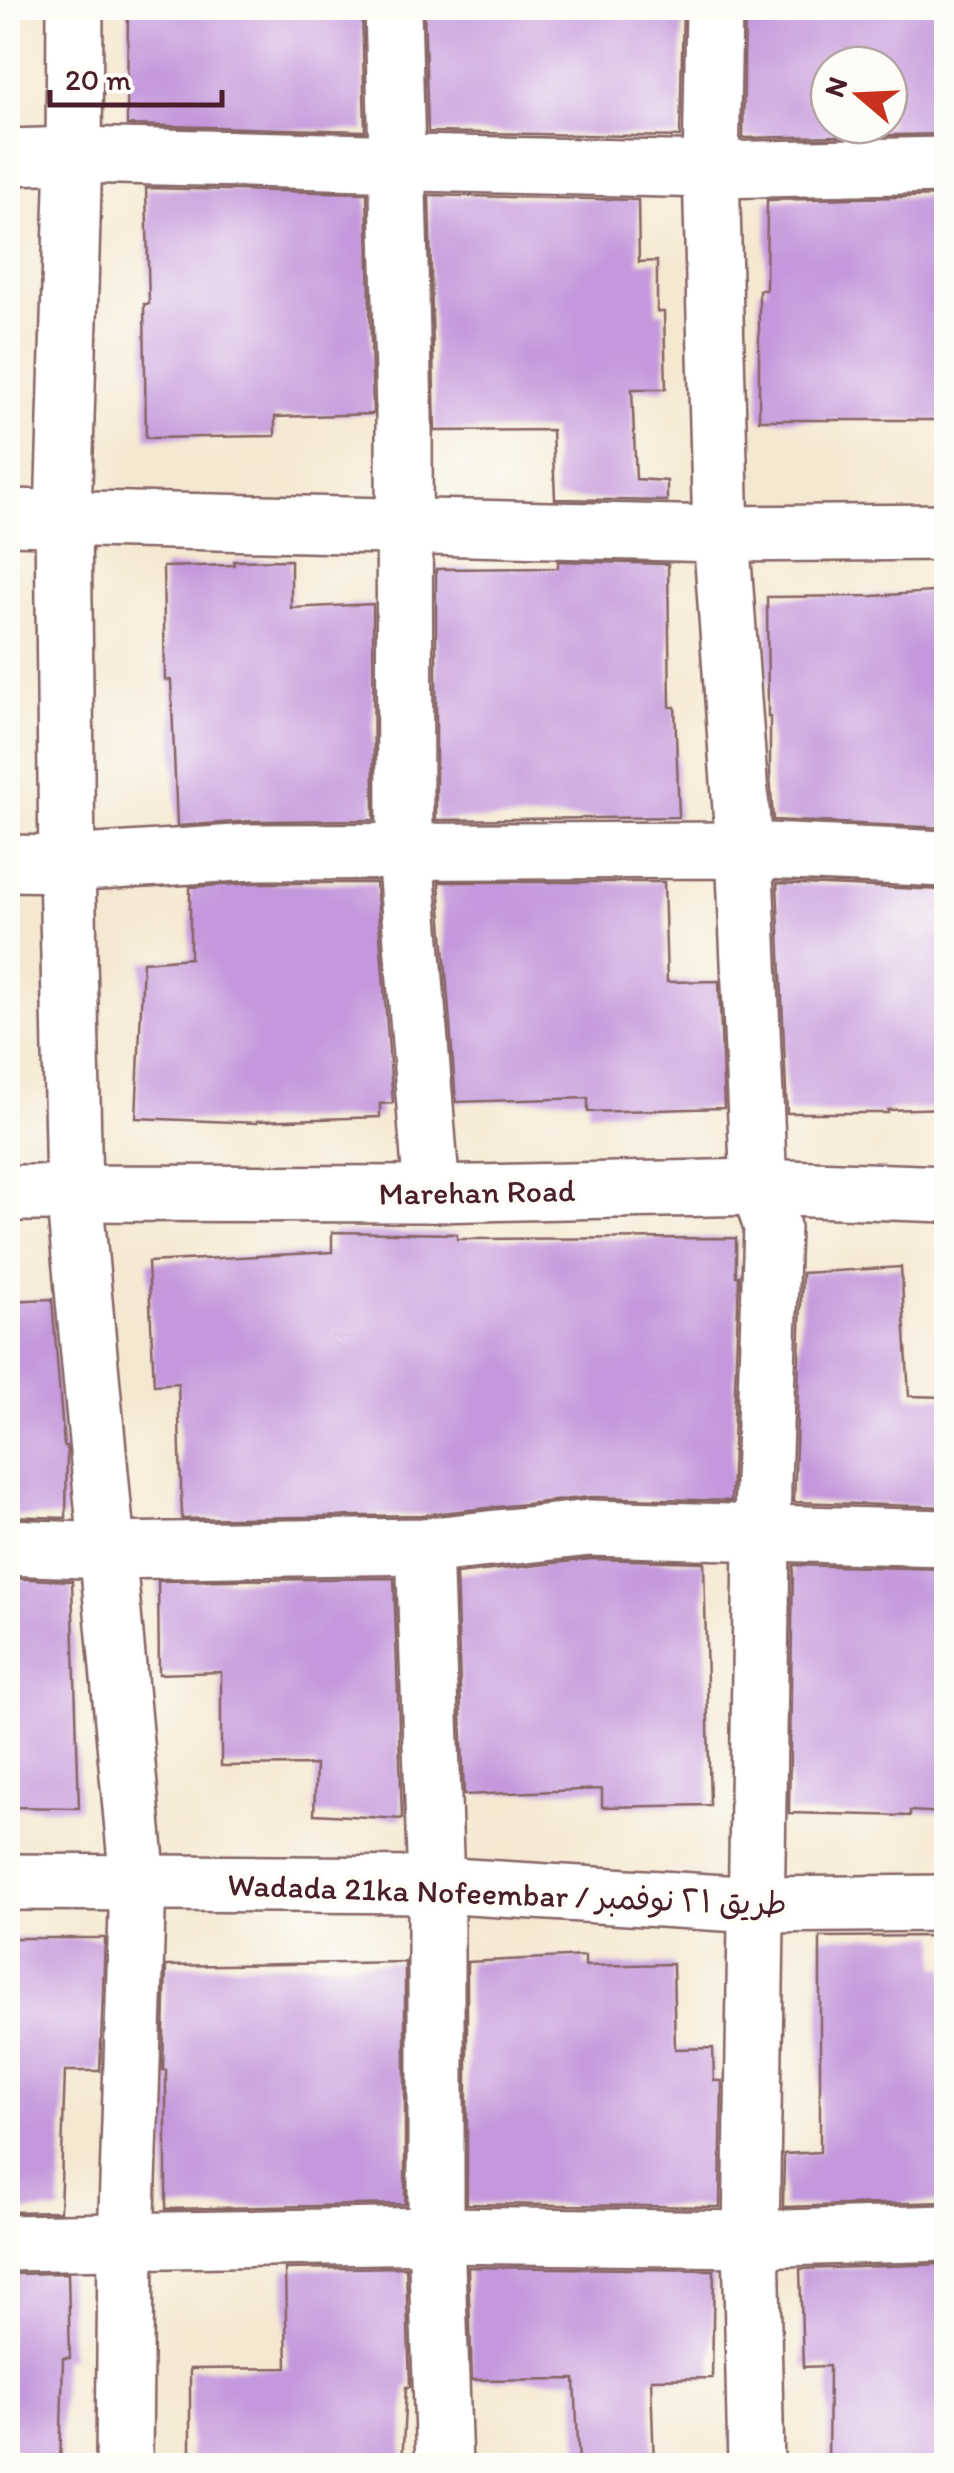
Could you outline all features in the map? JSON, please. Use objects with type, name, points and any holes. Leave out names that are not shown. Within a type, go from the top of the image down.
[{"type":"street","points":[[74,8],[74,155],[63,517],[74,1192],[138,1883],[126,2242],[124,2466]]},
{"type":"street","points":[[394,8],[404,411],[406,853],[432,1194]]},
{"type":"street","points":[[714,8],[711,170],[721,534],[744,850],[759,1187],[772,1227],[762,1532],[751,2239],[756,2466]]},
{"type":"street","points":[[8,158],[74,155],[711,170],[946,164]]},
{"type":"street","points":[[8,517],[721,534],[946,532]]},
{"type":"street","points":[[8,863],[67,864],[252,852],[744,850],[946,859]]},
{"type":"street","name":"Marehan Road","points":[[8,1193],[432,1194],[759,1187],[946,1194]]},
{"type":"street","points":[[8,1547],[107,1550],[424,1546],[590,1528],[946,1538]]},
{"type":"street","points":[[424,1546],[436,1884],[436,2234],[444,2466]]},
{"type":"street","name":"Wadada 21ka Nofeembar / طريق ٢١ نوفمبر","points":[[8,1882],[436,1884],[756,1905],[946,1903]]},
{"type":"street","points":[[8,2244],[436,2234],[751,2239],[946,2233]]},
{"type":"building","points":[[128,8],[362,8],[365,131],[127,125]]},
{"type":"building","points":[[424,8],[683,8],[680,137],[428,132]]},
{"type":"building","points":[[745,8],[946,8],[946,134],[909,135],[909,45],[809,45],[809,137],[743,138]]},
{"type":"building","points":[[146,188],[367,193],[373,414],[275,417],[275,436],[146,438]]},
{"type":"building","points":[[429,195],[638,200],[639,262],[657,261],[657,312],[664,312],[666,389],[632,389],[636,479],[667,481],[667,501],[555,499],[552,430],[435,431]]},
{"type":"building","points":[[946,196],[946,420],[759,420],[759,290],[766,290],[767,200]]},
{"type":"building","points":[[291,560],[291,608],[373,604],[374,820],[177,826],[171,680],[165,680],[163,567]]},
{"type":"building","points":[[558,561],[668,564],[670,707],[675,707],[679,817],[436,820],[436,569],[558,568]]},
{"type":"building","points":[[946,591],[946,828],[773,820],[767,597]]},
{"type":"building","points":[[439,882],[664,882],[667,982],[719,981],[724,1108],[588,1112],[588,1098],[456,1102]]},
{"type":"building","points":[[376,883],[393,1103],[380,1104],[380,1117],[257,1123],[136,1118],[143,962],[190,958],[190,887]]},
{"type":"building","points":[[777,883],[946,890],[946,1108],[888,1113],[787,1113]]},
{"type":"building","points":[[332,1232],[457,1234],[457,1239],[736,1238],[739,1276],[731,1501],[591,1497],[422,1515],[182,1519],[178,1383],[154,1385],[148,1262],[332,1252]]},
{"type":"building","points":[[901,1267],[909,1396],[946,1397],[946,1507],[794,1502],[802,1273]]},
{"type":"building","points":[[52,1299],[67,1450],[66,1518],[8,1516],[8,1301]]},
{"type":"building","points":[[591,1559],[704,1562],[710,1805],[602,1807],[602,1789],[464,1795],[456,1574]]},
{"type":"building","points":[[793,1565],[946,1569],[946,1813],[789,1813]]},
{"type":"building","points":[[8,1578],[72,1581],[79,1808],[8,1807]]},
{"type":"building","points":[[394,1578],[402,1819],[314,1814],[316,1765],[221,1766],[221,1672],[159,1674],[158,1581]]},
{"type":"building","points":[[937,1936],[937,1967],[946,1967],[946,2202],[783,2207],[784,2154],[820,2152],[820,1937]]},
{"type":"building","points":[[8,1938],[105,1938],[100,2071],[65,2071],[60,2211],[8,2212]]},
{"type":"building","points":[[585,1956],[585,1966],[673,1964],[675,2049],[713,2048],[714,2081],[722,2081],[720,2207],[467,2204],[467,1962]]},
{"type":"building","points":[[405,1962],[405,2204],[166,2209],[166,1966]]},
{"type":"building","points":[[946,2264],[946,2466],[828,2466],[829,2366],[803,2367],[800,2269]]},
{"type":"building","points":[[406,2267],[410,2387],[406,2387],[402,2466],[190,2466],[190,2369],[287,2368],[285,2269]]},
{"type":"building","points":[[468,2267],[714,2270],[712,2378],[651,2379],[654,2466],[579,2466],[575,2379],[472,2380]]},
{"type":"building","points":[[68,2273],[70,2358],[63,2358],[60,2466],[8,2466],[8,2274]]}]
